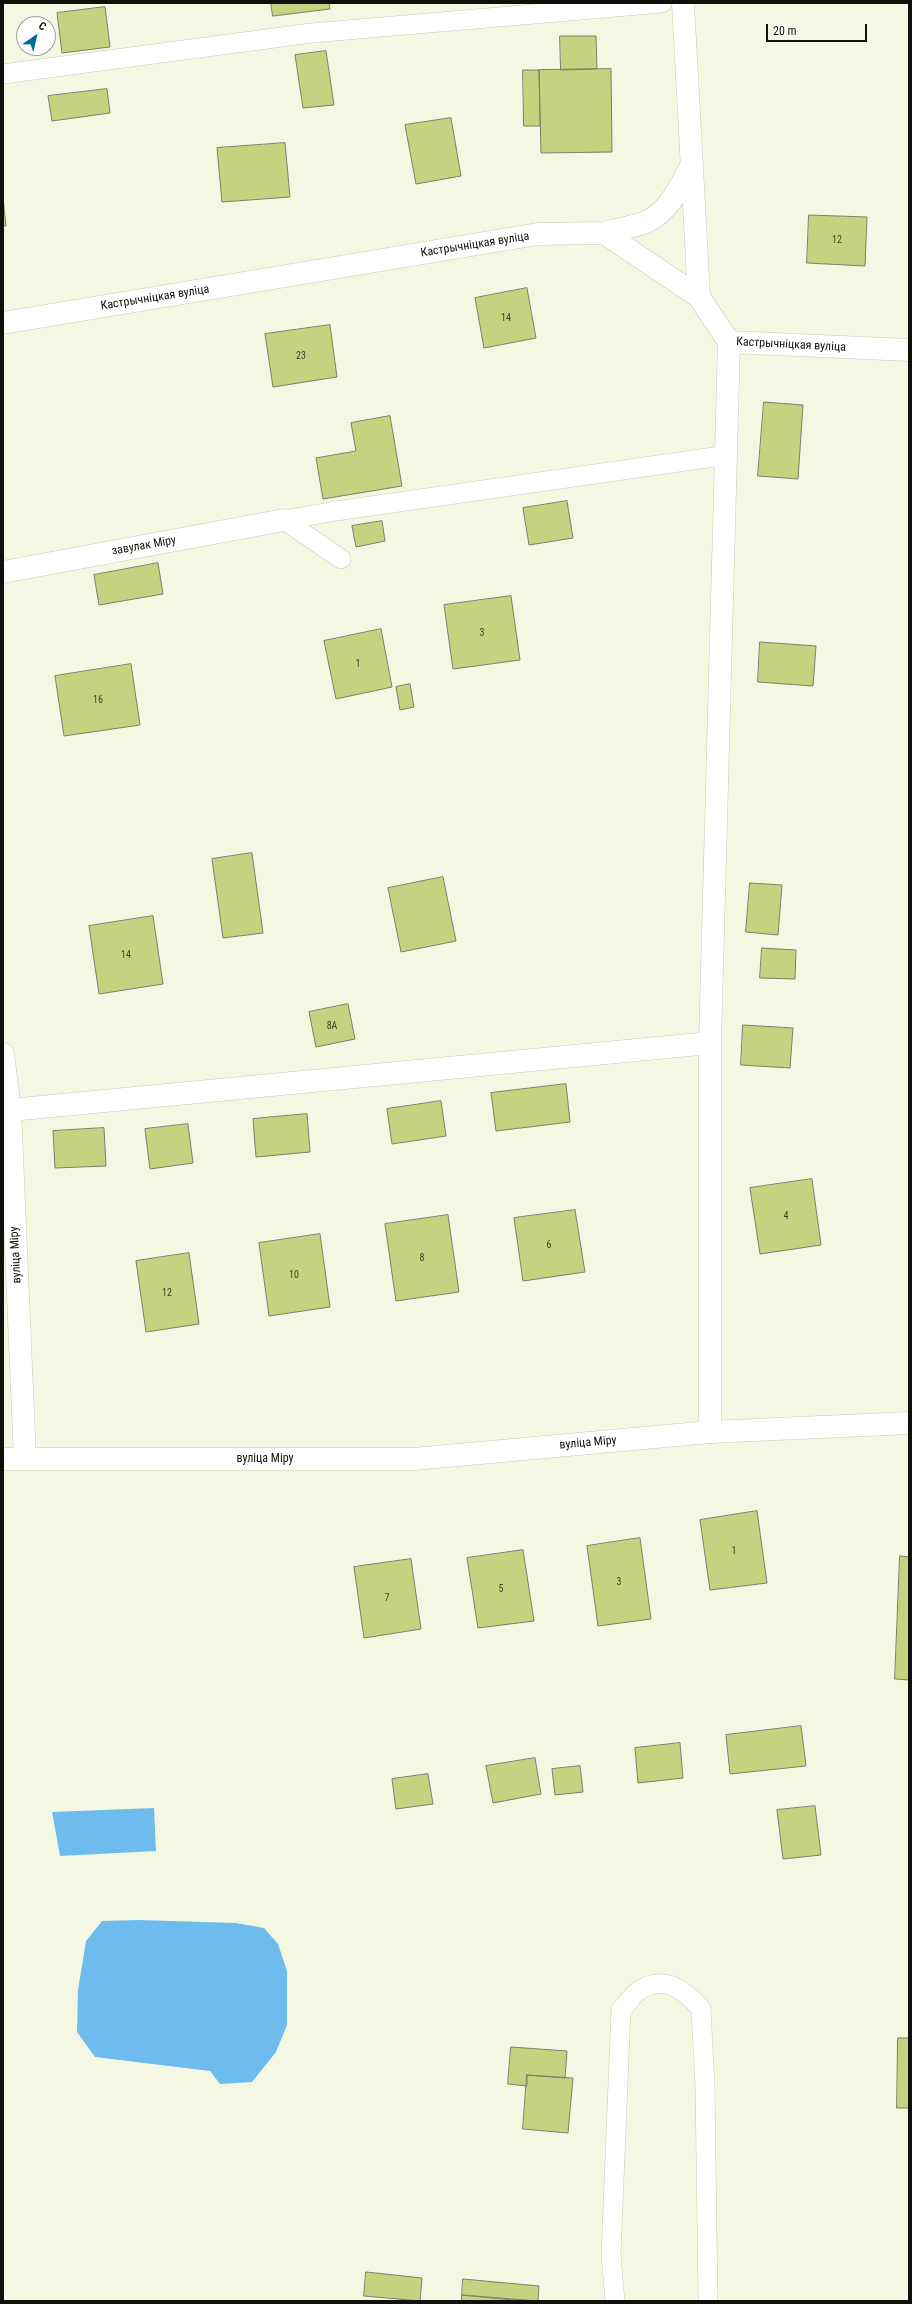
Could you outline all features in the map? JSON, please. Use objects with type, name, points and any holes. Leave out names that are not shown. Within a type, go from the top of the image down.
[{"type":"street","points":[[684,3],[699,297]]},
{"type":"street","points":[[604,233],[647,222],[664,209],[680,188],[692,164]]},
{"type":"street","name":"Кастрычніцкая вуліца","points":[[3,323],[538,234],[604,233],[699,297],[729,342],[909,350]]},
{"type":"street","points":[[710,1432],[710,1043],[728,455],[729,342]]},
{"type":"street","name":"завулак Міру","points":[[3,572],[284,520]]},
{"type":"street","points":[[10,1110],[710,1043]]},
{"type":"street","name":"вуліца Міру","points":[[3,1054],[10,1110],[25,1459],[414,1459],[710,1432],[909,1423]]},
{"type":"street","points":[[3,1459],[25,1459]]},
{"type":"lane","points":[[3,74],[312,33],[662,3]]},
{"type":"lane","points":[[284,520],[336,511],[728,455]]},
{"type":"lane","points":[[284,520],[341,559]]},
{"type":"lane","points":[[615,2301],[611,2254],[621,2010],[640,1989],[662,1984],[682,1990],[701,2008],[705,2094],[708,2301]]},
{"type":"water","points":[[154,1808],[156,1851],[60,1856],[52,1812]]},
{"type":"water","points":[[138,1920],[236,1923],[264,1928],[278,1944],[287,1971],[287,2025],[276,2052],[252,2082],[220,2084],[210,2071],[95,2057],[77,2032],[78,1990],[86,1941],[102,1921]]},
{"type":"building","points":[[271,3],[329,3],[330,9],[273,16]]},
{"type":"building","points":[[105,7],[110,47],[62,53],[57,13]]},
{"type":"building","points":[[560,36],[596,36],[597,69],[561,70]]},
{"type":"building","points":[[326,51],[334,105],[303,108],[295,55]]},
{"type":"building","points":[[611,69],[612,152],[541,153],[539,70]]},
{"type":"building","points":[[523,70],[539,70],[540,126],[524,126]]},
{"type":"building","points":[[107,89],[110,113],[52,121],[48,96]]},
{"type":"building","points":[[451,118],[461,176],[416,184],[405,125]]},
{"type":"building","points":[[285,143],[290,197],[222,202],[217,148]]},
{"type":"building","points":[[3,198],[6,226],[3,226]]},
{"type":"building","points":[[809,215],[867,217],[865,266],[807,263]]},
{"type":"building","points":[[527,288],[536,338],[484,348],[475,298]]},
{"type":"building","points":[[330,325],[337,377],[273,387],[265,334]]},
{"type":"building","points":[[764,402],[803,405],[798,479],[758,476]]},
{"type":"building","points":[[390,416],[402,486],[323,499],[316,458],[356,451],[351,423]]},
{"type":"building","points":[[567,501],[573,538],[529,545],[523,508]]},
{"type":"building","points":[[382,521],[385,541],[356,547],[352,526]]},
{"type":"building","points":[[158,563],[163,594],[99,605],[94,575]]},
{"type":"building","points":[[511,596],[520,660],[453,669],[444,605]]},
{"type":"building","points":[[381,629],[392,687],[336,699],[324,641]]},
{"type":"building","points":[[760,642],[816,646],[813,686],[758,682]]},
{"type":"building","points":[[131,664],[140,725],[64,736],[55,676]]},
{"type":"building","points":[[410,684],[414,707],[400,710],[396,687]]},
{"type":"building","points":[[252,853],[263,933],[223,938],[212,859]]},
{"type":"building","points":[[443,877],[456,941],[401,952],[388,888]]},
{"type":"building","points":[[750,883],[782,885],[778,935],[746,932]]},
{"type":"building","points":[[153,916],[163,984],[99,994],[89,926]]},
{"type":"building","points":[[762,948],[796,950],[795,979],[760,978]]},
{"type":"building","points":[[348,1004],[355,1039],[316,1047],[309,1012]]},
{"type":"building","points":[[743,1025],[793,1028],[790,1068],[741,1065]]},
{"type":"building","points":[[566,1084],[570,1122],[496,1131],[491,1093]]},
{"type":"building","points":[[441,1101],[446,1136],[392,1144],[387,1109]]},
{"type":"building","points":[[307,1114],[310,1152],[256,1157],[253,1119]]},
{"type":"building","points":[[188,1124],[193,1163],[150,1169],[145,1129]]},
{"type":"building","points":[[104,1128],[106,1166],[55,1168],[53,1131]]},
{"type":"building","points":[[812,1179],[821,1245],[760,1254],[750,1188]]},
{"type":"building","points":[[575,1210],[585,1272],[523,1281],[514,1218]]},
{"type":"building","points":[[448,1215],[459,1292],[396,1301],[385,1224]]},
{"type":"building","points":[[320,1234],[330,1307],[269,1316],[259,1243]]},
{"type":"building","points":[[189,1253],[199,1324],[146,1332],[136,1261]]},
{"type":"building","points":[[757,1511],[767,1583],[710,1590],[700,1520]]},
{"type":"building","points":[[640,1538],[651,1619],[598,1626],[587,1546]]},
{"type":"building","points":[[523,1550],[534,1621],[478,1628],[467,1558]]},
{"type":"building","points":[[900,1556],[909,1557],[909,1680],[895,1679]]},
{"type":"building","points":[[411,1559],[421,1629],[364,1638],[354,1567]]},
{"type":"building","points":[[801,1726],[806,1766],[730,1774],[726,1735]]},
{"type":"building","points":[[680,1743],[683,1778],[638,1783],[635,1748]]},
{"type":"building","points":[[535,1758],[541,1794],[493,1803],[486,1766]]},
{"type":"building","points":[[580,1766],[583,1792],[555,1795],[552,1769]]},
{"type":"building","points":[[428,1774],[433,1804],[396,1809],[392,1779]]},
{"type":"building","points":[[815,1806],[821,1855],[783,1859],[777,1810]]},
{"type":"building","points":[[898,2038],[909,2038],[909,2108],[897,2108]]},
{"type":"building","points":[[511,2047],[567,2051],[565,2078],[527,2075],[527,2086],[508,2084]]},
{"type":"building","points":[[527,2075],[573,2078],[568,2133],[523,2129]]},
{"type":"building","points":[[366,2272],[422,2278],[420,2301],[364,2296]]},
{"type":"building","points":[[463,2279],[539,2286],[538,2301],[462,2295]]},
{"type":"building","points":[[462,2295],[523,2301],[462,2301]]}]
